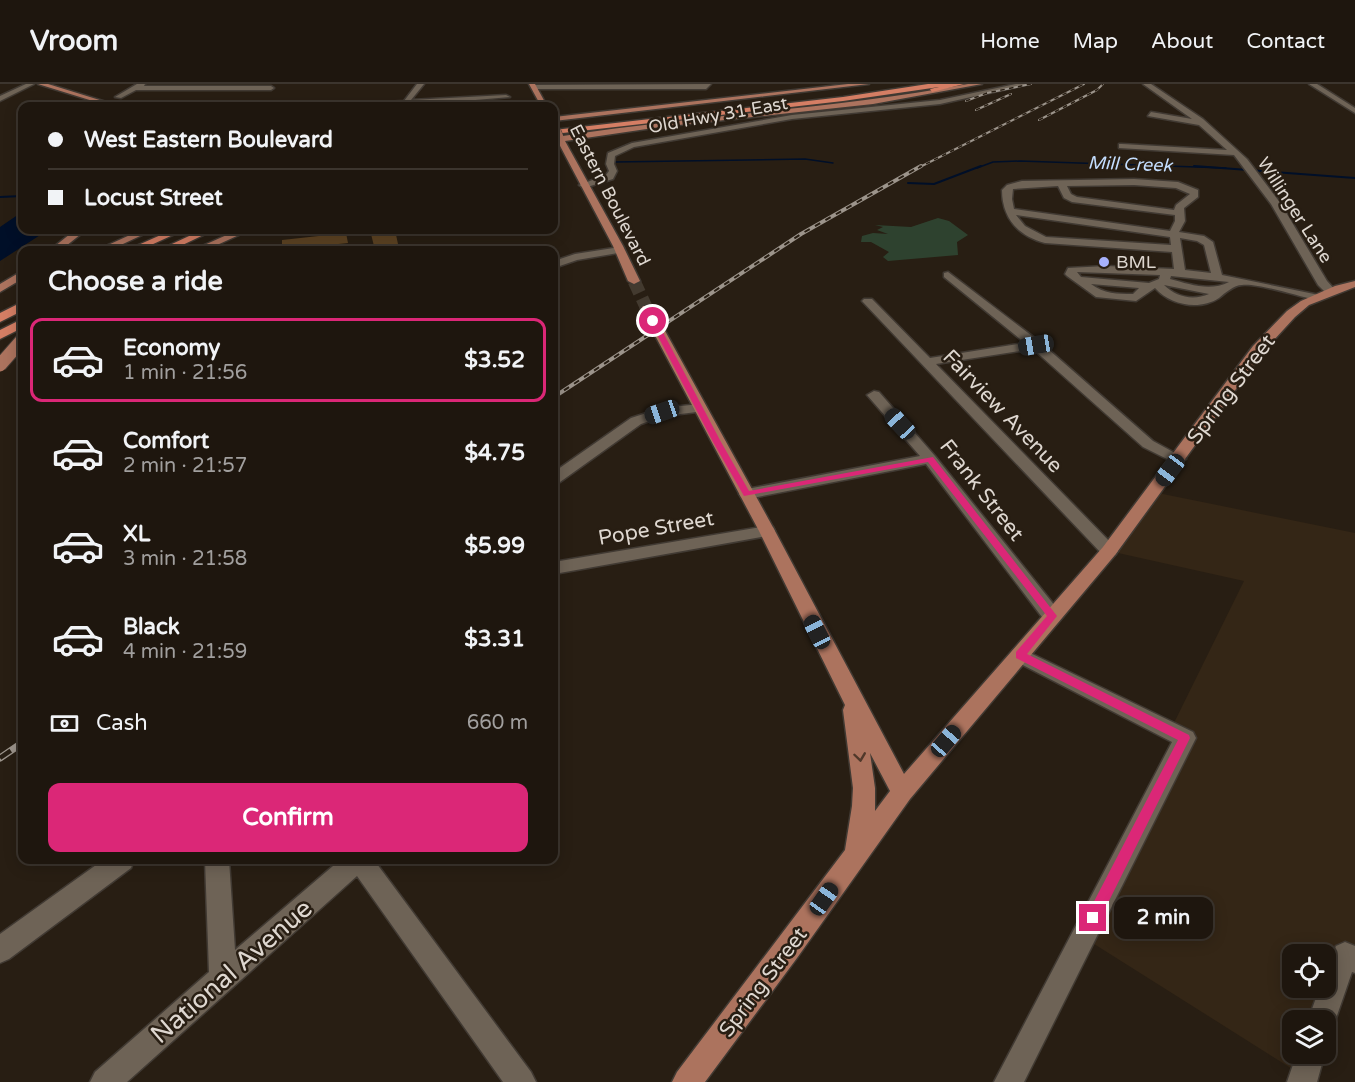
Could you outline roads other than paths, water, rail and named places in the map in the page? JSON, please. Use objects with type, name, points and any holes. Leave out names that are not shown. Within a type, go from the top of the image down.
[{"type":"highway","points":[[558,125],[910,84]]},
{"type":"highway","points":[[558,139],[942,84]]},
{"type":"highway","points":[[826,107],[961,84]]},
{"type":"highway","points":[[849,87],[874,85]]},
{"type":"highway","points":[[141,246],[170,234]]},
{"type":"highway","points":[[173,246],[200,234]]},
{"type":"highway","points":[[0,318],[18,308]]},
{"type":"highway","points":[[0,335],[18,325]]},
{"type":"highway","points":[[0,349],[18,340]]},
{"type":"main road","points":[[30,84],[85,102]]},
{"type":"main road","points":[[42,84],[102,102]]},
{"type":"main road","points":[[558,119],[866,84]]},
{"type":"main road","points":[[558,139],[580,139],[594,134],[912,96],[979,84]]},
{"type":"main road","points":[[533,85],[542,102]]},
{"type":"main road","name":"Eastern Boulevard","points":[[558,139],[619,248],[634,281]]},
{"type":"main road","points":[[60,246],[76,234]]},
{"type":"main road","points":[[111,246],[139,234]]},
{"type":"main road","points":[[207,246],[236,234]]},
{"type":"main road","points":[[99,246],[106,238]]},
{"type":"main road","points":[[0,289],[18,277]]},
{"type":"main road","name":"Spring Street","points":[[687,1082],[783,957],[902,792],[1109,550],[1258,349],[1291,314],[1323,294],[1355,284]]},
{"type":"main road","points":[[0,301],[18,291]]},
{"type":"main road","points":[[647,309],[767,531],[902,792]]},
{"type":"main road","points":[[0,365],[18,343]]},
{"type":"main road","points":[[0,358],[18,347]]},
{"type":"main road","points":[[852,699],[864,788],[864,807],[856,854]]},
{"type":"street","points":[[0,99],[30,84]]},
{"type":"street","points":[[406,102],[421,84]]},
{"type":"street","points":[[533,85],[706,87],[708,84]]},
{"type":"street","name":"Old Hwy 31 East","points":[[584,185],[610,177],[613,171],[610,164],[611,155],[632,145],[792,117],[940,102],[1026,84]]},
{"type":"street","name":"Willinger Lane","points":[[1146,84],[1200,121],[1205,129],[1235,153],[1250,169],[1285,219],[1322,283],[1323,294]]},
{"type":"street","points":[[1312,84],[1355,111]]},
{"type":"street","points":[[119,97],[139,86],[273,86]]},
{"type":"street","points":[[251,102],[273,86]]},
{"type":"street","points":[[448,102],[506,98]]},
{"type":"street","points":[[1151,114],[1187,119],[1205,129]]},
{"type":"street","points":[[1122,146],[1235,153]]},
{"type":"street","points":[[1173,234],[1180,221],[1179,207],[1195,195],[1191,189],[1178,185],[1134,182],[1022,184],[1006,190],[1006,200],[1019,226],[1026,233],[1037,238],[1176,249]]},
{"type":"street","points":[[1061,183],[1067,196],[1075,200],[1178,213]]},
{"type":"street","points":[[1010,211],[1200,238],[1209,244],[1218,279]]},
{"type":"street","points":[[1173,234],[1177,243],[1180,273]]},
{"type":"street","points":[[1096,243],[1097,247],[1129,269],[1159,281],[1166,292],[1191,302],[1208,301],[1238,282]]},
{"type":"street","points":[[558,257],[619,248]]},
{"type":"street","points":[[558,263],[575,257],[619,248]]},
{"type":"street","points":[[1129,269],[1072,270],[1071,274],[1079,280],[1159,281],[1180,273],[1323,294]]},
{"type":"street","points":[[948,275],[1036,345],[1148,444],[1178,459]]},
{"type":"street","name":"Fairview Avenue","points":[[868,301],[1109,550]]},
{"type":"street","points":[[926,362],[1036,345]]},
{"type":"street","name":"Frank Street","points":[[874,395],[930,459],[1052,616]]},
{"type":"street","points":[[558,476],[636,421],[662,412],[700,408]]},
{"type":"street","points":[[747,494],[930,459]]},
{"type":"street","name":"Pope Street","points":[[558,567],[767,531]]},
{"type":"street","points":[[1009,1082],[1185,738],[1020,655]]},
{"type":"street","points":[[0,950],[117,864]]},
{"type":"street","points":[[217,864],[223,978]]},
{"type":"street","name":"National Avenue","points":[[105,1082],[353,864]]},
{"type":"street","points":[[361,864],[521,1082]]},
{"type":"street","points":[[1326,1010],[1350,957]]},
{"type":"street","points":[[1302,1082],[1308,1064]]},
{"type":"water","points":[[18,215],[18,234],[42,234],[23,246],[18,246],[18,249],[0,261],[0,227]]},
{"type":"waterway","name":"Mill Creek","points":[[615,162],[805,159],[833,163]]},
{"type":"waterway","name":"Mill Creek","points":[[977,168],[993,162],[1020,161],[1217,168]]},
{"type":"waterway","name":"Mill Creek","points":[[908,183],[934,184],[981,166]]},
{"type":"waterway","name":"Mill Creek","points":[[1194,166],[1217,168]]},
{"type":"waterway","name":"Mill Creek","points":[[1217,168],[1226,168]]},
{"type":"waterway","name":"Mill Creek","points":[[1217,168],[1355,178]]},
{"type":"waterway","name":"Mill Creek","points":[[0,197],[18,196]]},
{"type":"tunnel","points":[[634,281],[647,309]]},
{"type":"railway","points":[[966,101],[987,93],[1031,84]]},
{"type":"railway","points":[[918,168],[1084,84]]},
{"type":"railway","points":[[1039,120],[1097,90],[1103,84]]},
{"type":"railway","points":[[976,110],[1011,94]]},
{"type":"railway","points":[[558,394],[801,234],[921,166]]},
{"type":"railway","points":[[0,758],[18,746]]},
{"type":"place","name":"BML","points":[[1104,262]]}]
